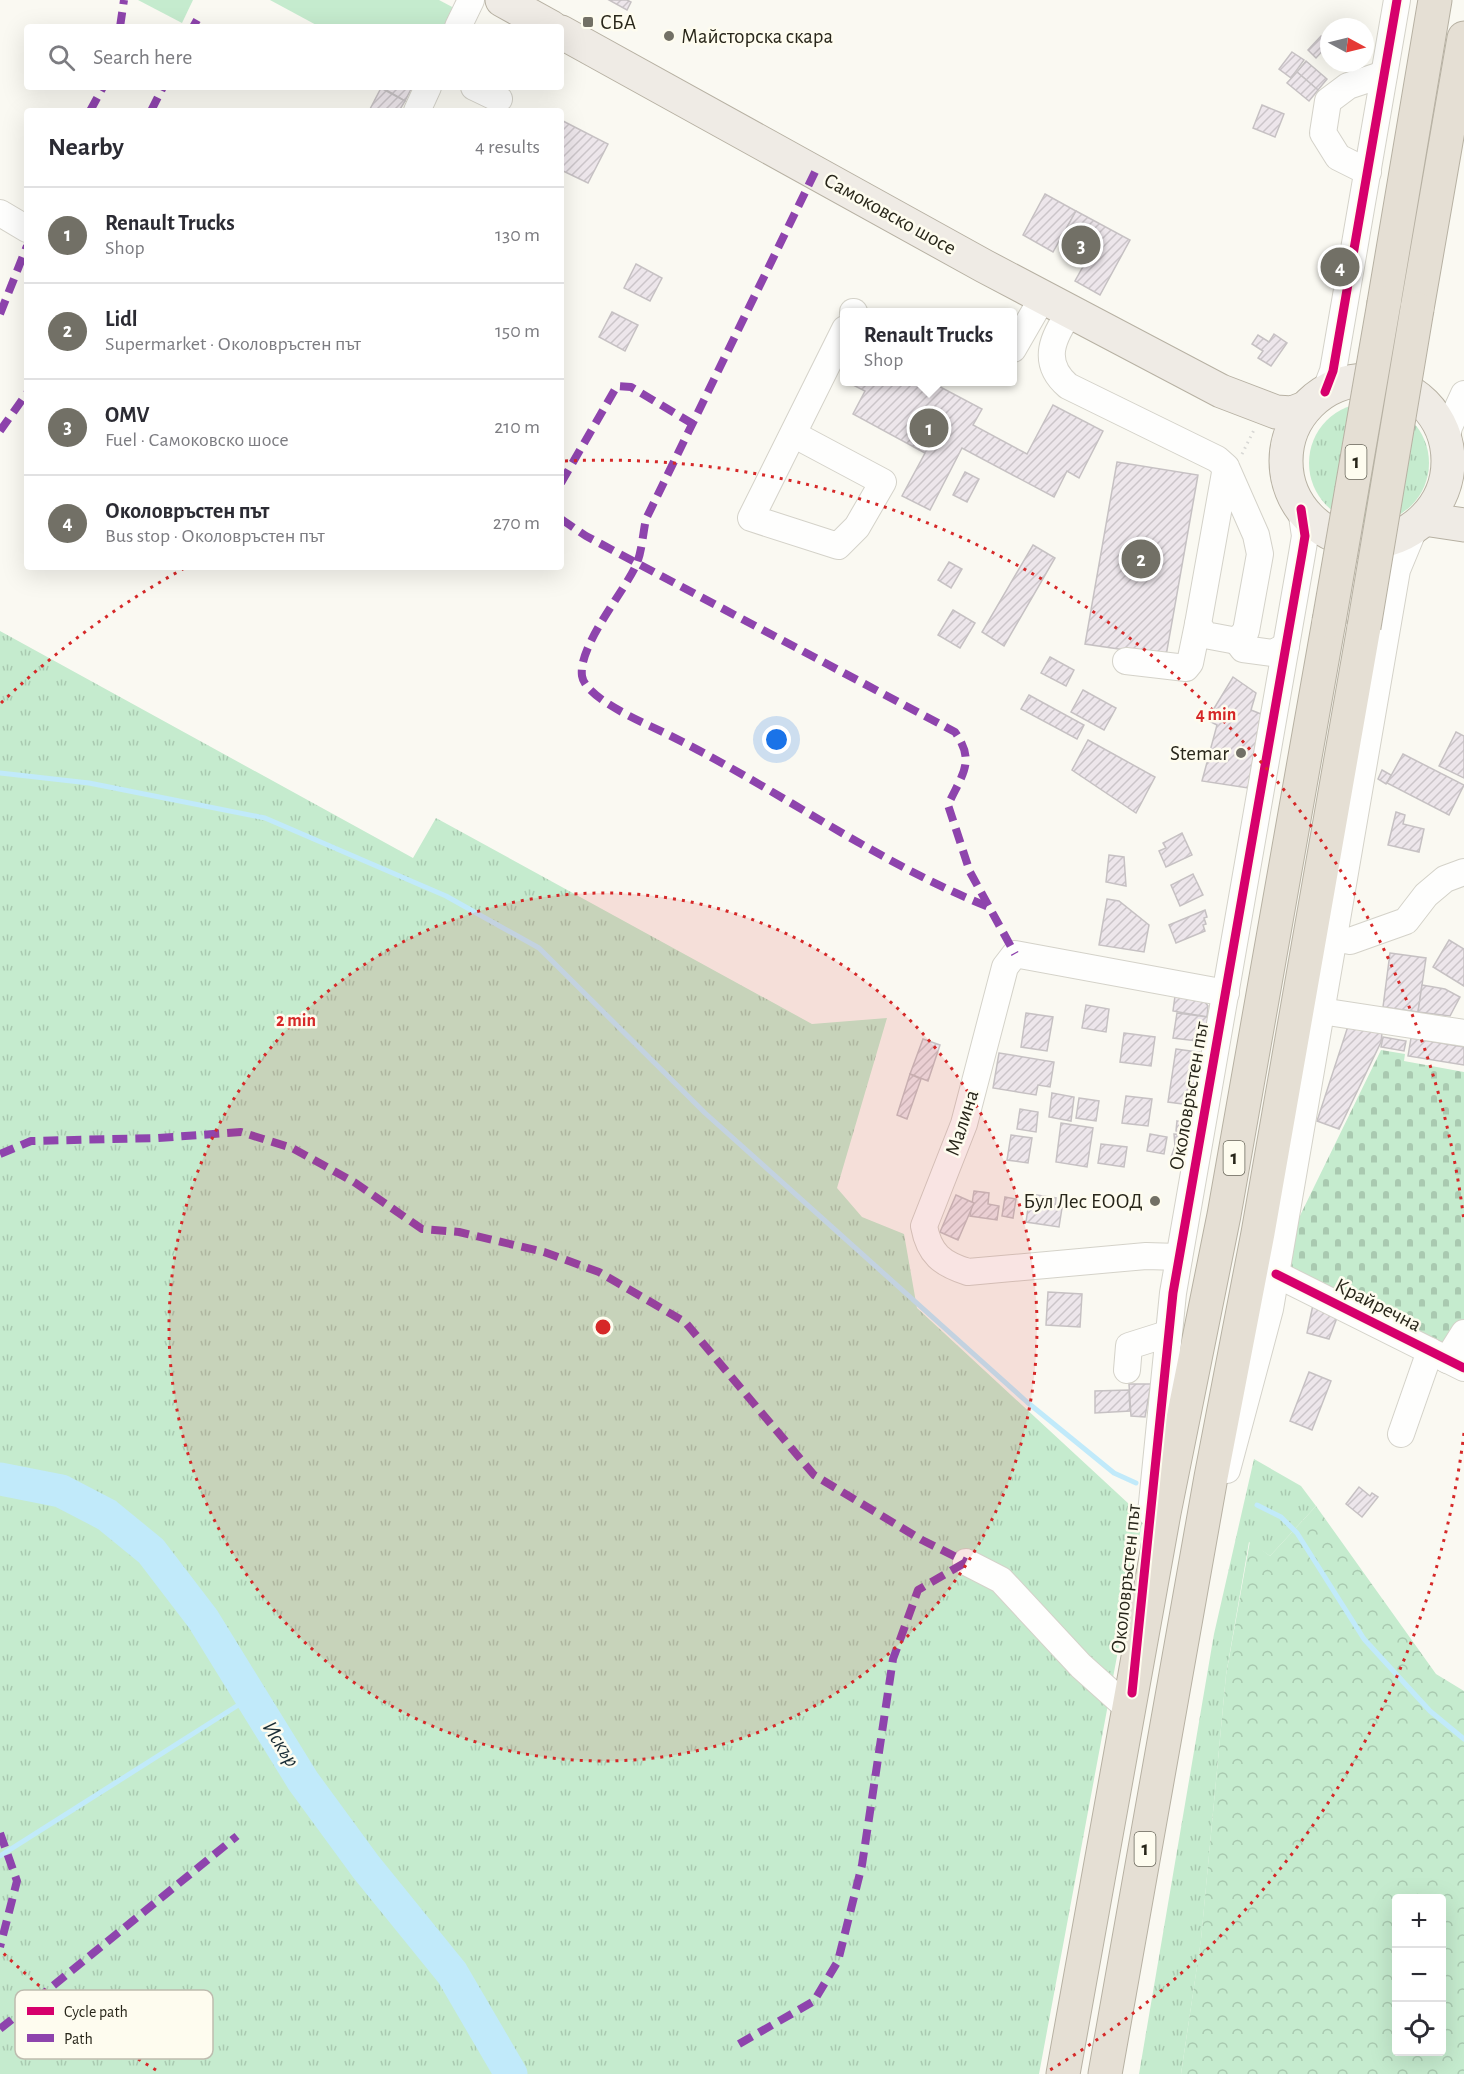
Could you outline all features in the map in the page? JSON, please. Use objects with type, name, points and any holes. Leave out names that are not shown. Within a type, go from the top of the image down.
[{"type":"highway","name":"Околовръстен път","points":[[1063,2074],[1164,1513],[1224,1215],[1329,621],[1435,0]]},
{"type":"highway","name":"1","points":[[1105,2074],[1185,1624],[1258,1233],[1464,38]]},
{"type":"main road","points":[[502,0],[546,24]]},
{"type":"main road","name":"Самоковско шосе","points":[[564,34],[1043,297],[1221,391]]},
{"type":"main road","points":[[1221,391],[1276,412],[1292,413],[1336,387],[1368,380],[1403,388],[1433,414],[1446,442],[1447,474],[1444,490],[1419,524]]},
{"type":"main road","points":[[1221,391],[1258,420],[1278,441],[1286,460]]},
{"type":"main road","points":[[1315,400],[1293,425],[1286,445],[1286,460],[1289,484],[1301,509],[1321,528],[1346,540],[1379,542],[1419,524],[1464,525]]},
{"type":"main road","points":[[1447,474],[1464,504]]},
{"type":"street","points":[[459,24],[471,0]]},
{"type":"street","points":[[1315,400],[1334,371],[1397,0]]},
{"type":"street","points":[[1368,172],[1338,158],[1323,133],[1328,101],[1348,86],[1384,74]]},
{"type":"street","points":[[418,108],[427,90]]},
{"type":"street","points":[[480,90],[499,99]]},
{"type":"street","points":[[0,213],[24,228]]},
{"type":"street","points":[[1017,342],[1043,297]]},
{"type":"street","points":[[1071,311],[1054,336],[1051,347],[1051,360],[1060,379],[1068,386],[1217,459],[1226,467],[1259,544],[1246,631],[1237,641]]},
{"type":"street","points":[[793,434],[883,482],[857,527],[838,546],[751,518],[840,339]]},
{"type":"street","points":[[1446,442],[1449,427],[1464,394]]},
{"type":"street","points":[[1126,661],[1186,669],[1190,663],[1226,467]]},
{"type":"street","name":"Околовръстен път","points":[[1131,1701],[1169,1330],[1179,1257],[1305,536],[1301,509]]},
{"type":"street","points":[[1185,1624],[1270,1309],[1397,570],[1419,524]]},
{"type":"street","points":[[1198,624],[1205,635],[1237,641],[1243,649],[1273,653],[1286,646]]},
{"type":"street","points":[[1334,938],[1350,941],[1406,921],[1426,895],[1445,879],[1464,872]]},
{"type":"street","name":"Малина","points":[[1179,1257],[1146,1256],[968,1272],[946,1265],[934,1255],[927,1242],[924,1227],[964,1124],[1005,967],[1015,954],[1226,993]]},
{"type":"street","points":[[1321,1011],[1464,1034]]},
{"type":"street","name":"Крайречна","points":[[1276,1274],[1447,1360]]},
{"type":"street","points":[[1127,1370],[1129,1346],[1167,1334],[1169,1330]]},
{"type":"street","points":[[1401,1434],[1464,1333]]},
{"type":"street","points":[[966,1562],[1001,1580],[1081,1666],[1131,1701]]},
{"type":"path","points":[[1226,467],[1243,452],[1258,420]]},
{"type":"green space","points":[[138,0],[193,0],[182,23]]},
{"type":"green space","points":[[270,0],[439,0],[456,9],[448,24],[314,24]]},
{"type":"green space","points":[[1369,403],[1392,408],[1411,421],[1424,440],[1429,463],[1424,486],[1411,505],[1392,518],[1369,523],[1346,518],[1327,505],[1314,486],[1309,463],[1314,440],[1327,421],[1346,408]]},
{"type":"green space","points":[[0,631],[413,858],[436,818],[812,1024],[887,1018],[837,1188],[862,1217],[904,1234],[917,1308],[1143,1517],[1039,2074],[0,2074]]},
{"type":"green space","points":[[1381,1050],[1405,1054],[1404,1061],[1464,1072],[1464,1322],[1446,1344],[1287,1277],[1292,1232]]},
{"type":"green space","points":[[1254,1459],[1301,1486],[1316,1506],[1270,1556],[1249,1542],[1226,1675],[1201,1940],[1181,2074],[1139,2074],[1214,1634]]},
{"type":"green space","points":[[1316,1506],[1436,1674],[1464,1691],[1464,2074],[1181,2074],[1201,1939],[1226,1675],[1250,1541],[1270,1556]]},
{"type":"building","points":[[609,0],[627,0],[631,2],[627,10]]},
{"type":"building","points":[[1320,37],[1320,54],[1316,58],[1308,50]]},
{"type":"building","points":[[1292,52],[1304,60],[1291,78],[1279,69]]},
{"type":"building","points":[[1306,61],[1327,79],[1318,90],[1297,72]]},
{"type":"building","points":[[1297,72],[1318,90],[1309,101],[1287,83]]},
{"type":"building","points":[[380,90],[385,90],[405,101],[401,108],[371,108]]},
{"type":"building","points":[[386,90],[410,90],[405,101]]},
{"type":"building","points":[[1262,105],[1284,114],[1275,137],[1253,128]]},
{"type":"building","points":[[564,122],[608,144],[588,183],[564,171]]},
{"type":"building","points":[[1045,194],[1076,211],[1053,252],[1023,235]]},
{"type":"building","points":[[1076,211],[1130,240],[1100,295],[1075,281],[1090,254],[1061,238]]},
{"type":"building","points":[[636,264],[662,278],[650,301],[624,288]]},
{"type":"building","points":[[612,312],[638,325],[625,351],[599,337]]},
{"type":"building","points":[[1274,334],[1287,343],[1271,366],[1258,358],[1263,351],[1252,344],[1258,335],[1269,342]]},
{"type":"building","points":[[855,386],[939,386],[982,409],[973,425],[1027,454],[1053,405],[1103,431],[1079,478],[1067,471],[1054,497],[962,448],[930,510],[902,496],[925,453],[853,414],[865,391]]},
{"type":"building","points":[[1117,462],[1198,475],[1166,656],[1085,644]]},
{"type":"building","points":[[965,472],[979,479],[967,502],[953,495]]},
{"type":"building","points":[[1033,545],[1055,558],[1004,646],[982,632]]},
{"type":"building","points":[[949,562],[962,569],[951,588],[938,580]]},
{"type":"building","points":[[953,610],[975,623],[960,648],[938,635]]},
{"type":"building","points":[[1050,657],[1074,670],[1066,686],[1041,673]]},
{"type":"building","points":[[1233,677],[1256,693],[1251,710],[1261,714],[1248,788],[1202,781],[1217,725],[1207,720]]},
{"type":"building","points":[[1083,690],[1116,708],[1104,730],[1071,712]]},
{"type":"building","points":[[1029,695],[1084,725],[1077,739],[1021,709]]},
{"type":"building","points":[[1456,732],[1464,736],[1464,778],[1439,766]]},
{"type":"building","points":[[1088,740],[1155,777],[1136,813],[1072,770]]},
{"type":"building","points":[[1403,754],[1464,785],[1449,815],[1387,783]]},
{"type":"building","points":[[1382,770],[1391,775],[1386,784],[1378,779]]},
{"type":"building","points":[[1396,812],[1405,815],[1403,824],[1424,829],[1419,852],[1388,845]]},
{"type":"building","points":[[1182,833],[1192,855],[1166,867],[1159,851],[1166,848],[1163,843]]},
{"type":"building","points":[[1109,855],[1124,857],[1126,886],[1106,882]]},
{"type":"building","points":[[1193,874],[1203,895],[1180,906],[1171,885]]},
{"type":"building","points":[[1107,899],[1119,901],[1149,925],[1144,952],[1099,945]]},
{"type":"building","points":[[1205,910],[1207,917],[1204,918],[1206,924],[1203,925],[1205,931],[1176,943],[1169,925]]},
{"type":"building","points":[[1449,940],[1464,949],[1464,986],[1433,967]]},
{"type":"building","points":[[1390,953],[1426,958],[1418,1012],[1383,1007]]},
{"type":"building","points":[[1422,985],[1445,989],[1460,997],[1450,1016],[1418,1012]]},
{"type":"building","points":[[1175,996],[1204,1001],[1208,1006],[1207,1017],[1173,1011]]},
{"type":"building","points":[[1086,1005],[1109,1009],[1106,1032],[1082,1028]]},
{"type":"building","points":[[1026,1013],[1053,1017],[1047,1051],[1021,1047]]},
{"type":"building","points":[[1177,1013],[1208,1017],[1205,1036],[1198,1035],[1197,1041],[1173,1038]]},
{"type":"building","points":[[1348,1026],[1382,1033],[1381,1042],[1339,1129],[1317,1121]]},
{"type":"building","points":[[1124,1033],[1155,1037],[1151,1066],[1120,1062]]},
{"type":"building","points":[[1383,1037],[1406,1041],[1404,1051],[1381,1047]]},
{"type":"building","points":[[1411,1038],[1464,1047],[1464,1065],[1408,1056]]},
{"type":"building","points":[[923,1039],[940,1045],[928,1081],[910,1074]]},
{"type":"building","points":[[1176,1049],[1212,1054],[1205,1107],[1168,1102]]},
{"type":"building","points":[[999,1053],[1054,1062],[1050,1087],[1038,1085],[1036,1095],[993,1088]]},
{"type":"building","points":[[910,1074],[921,1079],[907,1119],[897,1115]]},
{"type":"building","points":[[1052,1093],[1074,1097],[1071,1121],[1049,1117]]},
{"type":"building","points":[[1126,1096],[1152,1099],[1148,1126],[1122,1123]]},
{"type":"building","points":[[1079,1098],[1099,1101],[1096,1121],[1076,1118]]},
{"type":"building","points":[[1020,1109],[1038,1112],[1036,1132],[1017,1129]]},
{"type":"building","points":[[1177,1121],[1194,1124],[1192,1134],[1176,1131]]},
{"type":"building","points":[[1061,1123],[1093,1128],[1087,1167],[1056,1162]]},
{"type":"building","points":[[1150,1134],[1167,1137],[1164,1154],[1147,1151]]},
{"type":"building","points":[[1174,1134],[1192,1136],[1190,1159],[1171,1157],[1175,1146]]},
{"type":"building","points":[[1011,1135],[1032,1138],[1028,1163],[1007,1160]]},
{"type":"building","points":[[1101,1144],[1127,1147],[1124,1167],[1098,1163]]},
{"type":"building","points":[[974,1191],[989,1193],[988,1204],[999,1206],[997,1220],[970,1216]]},
{"type":"building","points":[[1030,1194],[1056,1198],[1055,1207],[1062,1208],[1059,1227],[1026,1222]]},
{"type":"building","points":[[956,1195],[974,1203],[958,1240],[940,1232]]},
{"type":"building","points":[[1005,1197],[1016,1199],[1013,1218],[1002,1216]]},
{"type":"building","points":[[1048,1292],[1082,1294],[1080,1327],[1046,1325]]},
{"type":"building","points":[[1314,1300],[1338,1315],[1329,1339],[1307,1333]]},
{"type":"building","points":[[1309,1372],[1331,1381],[1312,1430],[1290,1421]]},
{"type":"building","points":[[1129,1384],[1151,1384],[1145,1417],[1131,1416]]},
{"type":"building","points":[[1129,1390],[1130,1411],[1095,1413],[1095,1391]]},
{"type":"building","points":[[1359,1487],[1370,1496],[1372,1493],[1378,1497],[1362,1517],[1346,1504]]},
{"type":"waterway","points":[[0,773],[89,783],[265,818],[446,896],[539,948],[705,1113],[1027,1402],[1114,1473],[1136,1483]]},
{"type":"waterway","name":"Искър","points":[[0,1479],[61,1491],[107,1515],[151,1551],[203,1619],[303,1781],[366,1867],[452,1973],[511,2074]]},
{"type":"waterway","points":[[1257,1505],[1281,1517],[1297,1533],[1364,1639],[1430,1711],[1464,1739]]},
{"type":"waterway","points":[[0,1856],[251,1697]]},
{"type":"marked path","points":[[120,24],[124,0]]},
{"type":"marked path","points":[[195,24],[197,20]]},
{"type":"marked path","points":[[92,108],[101,90]]},
{"type":"marked path","points":[[152,108],[162,90]]},
{"type":"marked path","points":[[815,172],[646,519],[637,563],[587,649],[582,676],[585,684],[592,691],[622,712],[735,770],[902,866],[989,907]]},
{"type":"marked path","points":[[0,314],[24,254]]},
{"type":"marked path","points":[[564,478],[617,386],[631,387],[693,424]]},
{"type":"marked path","points":[[0,431],[24,397]]},
{"type":"marked path","points":[[564,521],[586,536],[955,732],[965,752],[966,760],[962,776],[948,805],[970,872],[1015,954]]},
{"type":"marked path","points":[[0,1154],[31,1141],[158,1138],[241,1132],[292,1148],[354,1182],[422,1229],[459,1232],[544,1252],[599,1272],[685,1322],[814,1475],[922,1540],[966,1562]]},
{"type":"marked path","points":[[739,2044],[814,2001],[838,1961],[862,1865],[893,1659],[918,1590],[966,1562]]},
{"type":"marked path","points":[[0,1833],[17,1881],[0,1947]]},
{"type":"marked path","points":[[48,1990],[237,1836]]},
{"type":"marked path","points":[[0,2029],[15,2017]]},
{"type":"cycle path","points":[[1325,392],[1333,371],[1397,0]]},
{"type":"cycle path","points":[[1132,1693],[1173,1293],[1305,536],[1301,509]]},
{"type":"cycle path","points":[[1276,1274],[1464,1368]]},
{"type":"place","name":"СБА","points":[[588,22]]},
{"type":"place","name":"Майсторска скара","points":[[669,36]]},
{"type":"place","name":"OMV","points":[[1081,245]]},
{"type":"place","name":"Околовръстен път","points":[[1340,267]]},
{"type":"place","name":"Renault Trucks","points":[[929,428]]},
{"type":"place","name":"Lidl","points":[[1141,559]]},
{"type":"place","name":"Stemar","points":[[1241,753]]},
{"type":"place","name":"Бул Лес ЕООД","points":[[1155,1201]]}]
